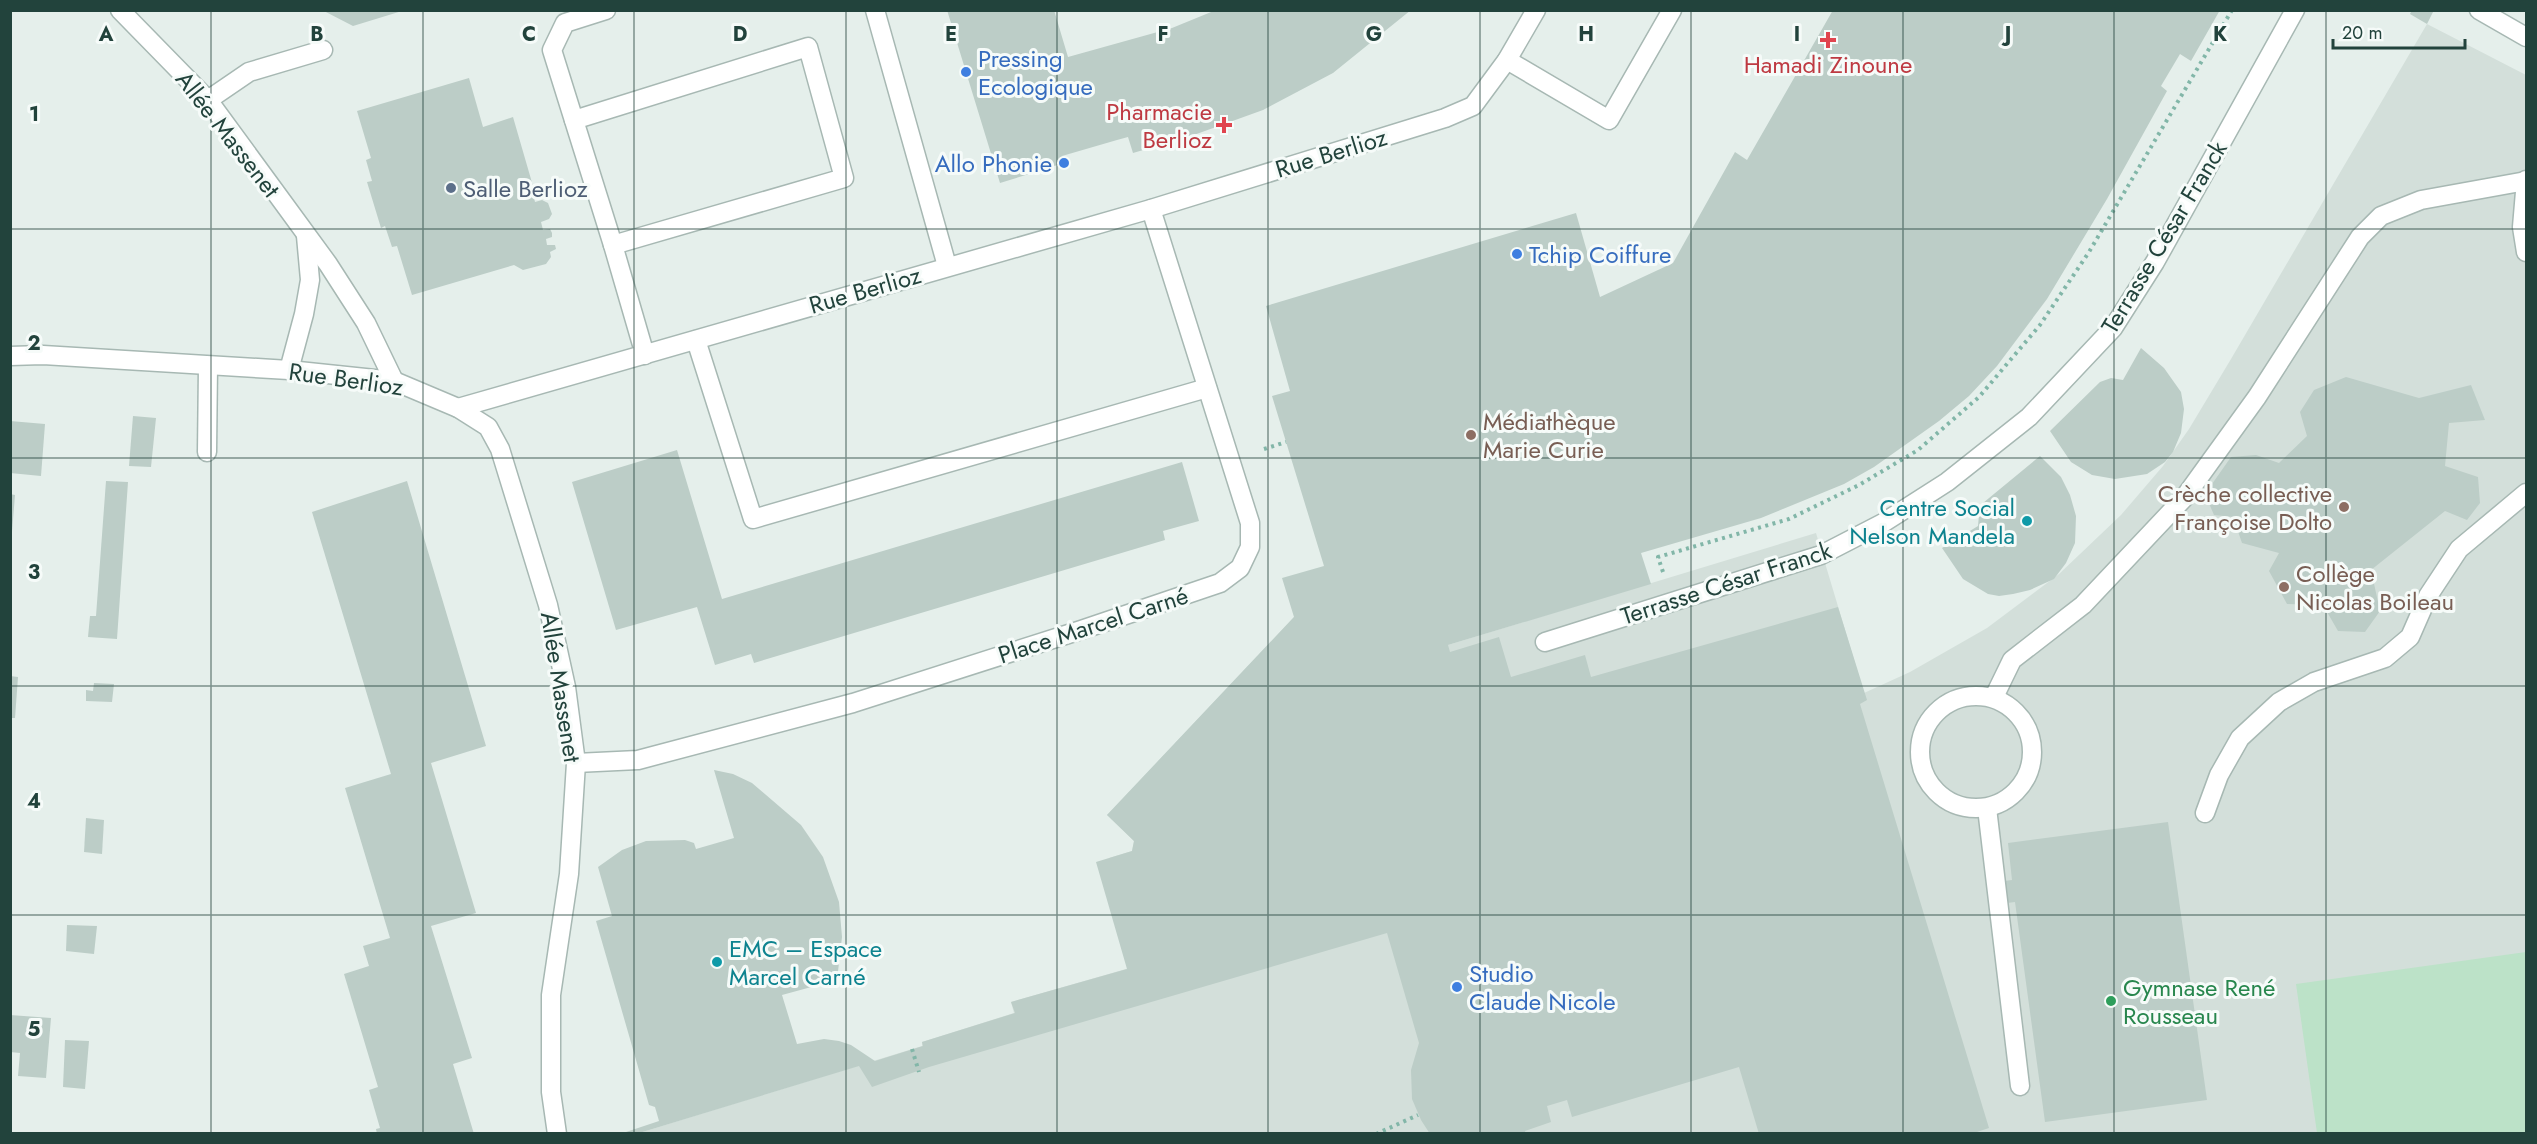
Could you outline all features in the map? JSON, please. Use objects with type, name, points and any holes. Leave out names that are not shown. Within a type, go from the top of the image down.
[{"type":"street","name":"Allée Massenet","points":[[120,10],[208,100],[328,264],[366,323],[394,381]]},
{"type":"street","points":[[606,10],[565,23],[552,50],[614,245],[645,355]]},
{"type":"street","points":[[875,10],[947,266]]},
{"type":"street","name":"Rue Berlioz","points":[[10,356],[43,355],[289,370],[394,381],[458,408],[1150,209],[1445,118],[1473,106],[1507,60],[1536,10]]},
{"type":"street","points":[[1507,60],[1609,120],[1672,10]]},
{"type":"street","name":"Terrasse César Franck","points":[[1545,642],[1832,550],[1883,523],[1947,482],[2029,417],[2113,328],[2155,262],[2295,10]]},
{"type":"street","points":[[2479,10],[2526,37]]},
{"type":"street","points":[[574,120],[807,47],[844,178],[614,245]]},
{"type":"street","points":[[208,100],[249,72],[323,50]]},
{"type":"street","points":[[1994,697],[2012,660],[2083,605],[2184,498],[2257,397],[2360,237],[2381,216],[2421,200],[2526,180],[2522,227],[2526,252]]},
{"type":"street","name":"Place Marcel Carné","points":[[576,763],[638,760],[853,703],[1220,583],[1240,568],[1250,547],[1250,523],[1150,209]]},
{"type":"street","points":[[289,370],[304,314],[310,280],[306,236]]},
{"type":"street","points":[[696,340],[753,519],[1208,388]]},
{"type":"street","points":[[207,452],[208,366]]},
{"type":"street","name":"Allée Massenet","points":[[458,408],[488,427],[500,449],[548,605],[566,687],[576,763],[569,874],[551,995],[551,1083],[557,1134]]},
{"type":"street","points":[[2205,813],[2219,775],[2240,738],[2279,702],[2314,682],[2385,658],[2410,637],[2428,596],[2459,549],[2526,493]]},
{"type":"street","points":[[1965,695],[1994,697],[2019,713],[2032,741],[2030,770],[2014,795],[1987,808],[1957,806],[1932,789],[1919,762],[1921,733],[1938,708],[1965,695]]},
{"type":"street","points":[[1987,808],[2020,1086]]},
{"type":"path","points":[[1672,603],[1658,558],[1788,519],[1859,485],[1918,450],[1979,397],[2040,325],[2089,252],[2232,10]]},
{"type":"path","points":[[1264,448],[1286,442]]},
{"type":"path","points":[[912,1049],[919,1072]]},
{"type":"path","points":[[1376,1134],[1418,1115]]},
{"type":"shaded area","points":[[2427,24],[2526,75],[2526,1133],[636,1134],[922,1046],[922,1042],[1014,1013],[1011,1002],[1140,965],[1109,858],[1132,851],[1134,841],[1107,815],[1294,617],[1448,645],[1816,533],[1864,693],[1910,672],[1987,628],[2059,574],[2121,515],[2163,466],[2189,429],[2231,359]]},
{"type":"green space","points":[[2526,952],[2526,1133],[2317,1133],[2296,984]]},
{"type":"building","points":[[322,10],[402,10],[402,11],[353,26]]},
{"type":"building","points":[[947,10],[1054,10],[1068,57],[1172,28],[1216,10],[1411,10],[1333,73],[1263,110],[1191,136],[1133,153],[1128,137],[1117,140],[1062,156],[1064,163],[1000,183]]},
{"type":"building","points":[[1833,10],[2220,10],[2191,61],[2180,54],[2161,86],[2167,91],[2107,199],[2047,299],[1997,366],[1969,396],[1939,421],[1874,467],[1844,484],[1761,518],[1641,553],[1651,584],[1448,645],[1450,652],[1499,637],[1511,677],[1585,655],[1591,677],[1838,607],[1867,700],[1860,704],[1989,1128],[1971,1134],[1759,1134],[1739,1067],[1572,1117],[1567,1100],[1547,1106],[1551,1122],[1525,1131],[1526,1134],[1430,1134],[1412,1099],[1411,1070],[1419,1043],[1387,933],[929,1067],[872,1087],[859,1066],[636,1134],[620,1134],[659,1121],[655,1107],[649,1105],[596,921],[612,916],[598,867],[622,850],[646,841],[685,840],[694,843],[696,849],[734,838],[714,770],[733,774],[752,783],[801,825],[823,857],[839,902],[842,937],[837,980],[782,995],[797,1044],[824,1039],[839,1041],[851,1045],[875,1061],[923,1046],[922,1042],[1015,1013],[1011,1002],[1127,969],[1096,862],[1132,851],[1134,841],[1107,815],[1294,617],[1282,578],[1324,566],[1272,396],[1290,391],[1266,306],[1576,213],[1600,297],[1673,263],[1735,152],[1747,160]]},
{"type":"building","points":[[2412,10],[2434,10],[2427,24],[2410,14]]},
{"type":"building","name":"Salle Berlioz","points":[[469,78],[483,127],[513,117],[535,193],[533,194],[535,202],[542,200],[548,203],[552,214],[549,219],[541,222],[543,230],[550,229],[552,233],[552,237],[546,239],[547,245],[555,245],[556,249],[550,252],[551,257],[546,264],[523,270],[514,265],[412,295],[397,246],[392,247],[385,226],[381,228],[367,182],[372,181],[366,160],[371,158],[357,111]]},
{"type":"building","points":[[2141,348],[2164,368],[2181,392],[2184,409],[2181,433],[2173,452],[2165,462],[2147,474],[2115,479],[2092,475],[2071,462],[2050,431],[2100,382],[2111,378],[2123,380]]},
{"type":"building","name":"Crèche collective Françoise Dolto","points":[[2346,377],[2419,398],[2471,385],[2485,420],[2449,423],[2445,466],[2478,477],[2480,503],[2467,520],[2445,511],[2371,570],[2380,611],[2365,632],[2338,631],[2323,605],[2287,604],[2269,571],[2279,553],[2242,543],[2233,517],[2214,515],[2205,494],[2231,457],[2256,455],[2279,463],[2307,436],[2300,412],[2314,390]]},
{"type":"building","points":[[133,416],[156,418],[151,467],[129,466]]},
{"type":"building","points":[[10,421],[45,424],[41,476],[10,473]]},
{"type":"building","points":[[677,450],[722,599],[1182,462],[1199,521],[1163,531],[1165,540],[754,663],[751,654],[715,665],[697,607],[616,630],[572,482]]},
{"type":"building","name":"Centre Social Nelson Mandela","points":[[2040,456],[2061,477],[2070,495],[2076,516],[2075,543],[2066,563],[2054,579],[2030,590],[2013,594],[1999,596],[1988,594],[1963,579],[1942,548],[1978,526],[1983,503]]},
{"type":"building","points":[[106,481],[128,482],[117,639],[88,637],[90,616],[96,616]]},
{"type":"building","points":[[407,481],[486,746],[431,763],[476,913],[431,926],[472,1058],[453,1064],[474,1134],[377,1134],[376,1129],[380,1128],[369,1090],[378,1087],[344,974],[369,966],[363,946],[390,938],[345,788],[391,774],[312,512]]},
{"type":"building","points":[[10,494],[15,495],[12,532],[10,532]]},
{"type":"building","points":[[10,676],[18,677],[15,718],[10,718]]},
{"type":"building","points":[[94,683],[114,684],[112,702],[86,701],[86,690],[93,691]]},
{"type":"building","points":[[86,818],[104,820],[102,854],[84,852]]},
{"type":"building","name":"Gymnase René Rousseau","points":[[2168,822],[2207,1100],[2045,1122],[2015,902],[2007,903],[2004,881],[2012,880],[2008,843]]},
{"type":"building","points":[[67,925],[97,926],[94,954],[66,951]]},
{"type":"building","points":[[10,1015],[51,1018],[46,1078],[18,1076],[20,1053],[10,1052]]},
{"type":"building","points":[[65,1040],[89,1041],[85,1089],[63,1087]]},
{"type":"place","name":"Hamadi Zinoune","points":[[1828,40]]},
{"type":"place","name":"Pressing Ecologique","points":[[966,72]]},
{"type":"place","name":"Pharmacie Berlioz","points":[[1224,125]]},
{"type":"place","name":"Allo Phonie","points":[[1064,163]]},
{"type":"place","name":"Salle Berlioz","points":[[451,188]]},
{"type":"place","name":"Tchip Coiffure","points":[[1517,254]]},
{"type":"place","name":"Médiathèque Marie Curie","points":[[1471,435]]},
{"type":"place","name":"Crèche collective Françoise Dolto","points":[[2344,507]]},
{"type":"place","name":"Centre Social Nelson Mandela","points":[[2027,521]]},
{"type":"place","name":"Collège Nicolas Boileau","points":[[2284,587]]},
{"type":"place","name":"EMC – Espace Marcel Carné","points":[[717,962]]},
{"type":"place","name":"Studio Claude Nicole","points":[[1457,987]]},
{"type":"place","name":"Gymnase René Rousseau","points":[[2111,1001]]}]
